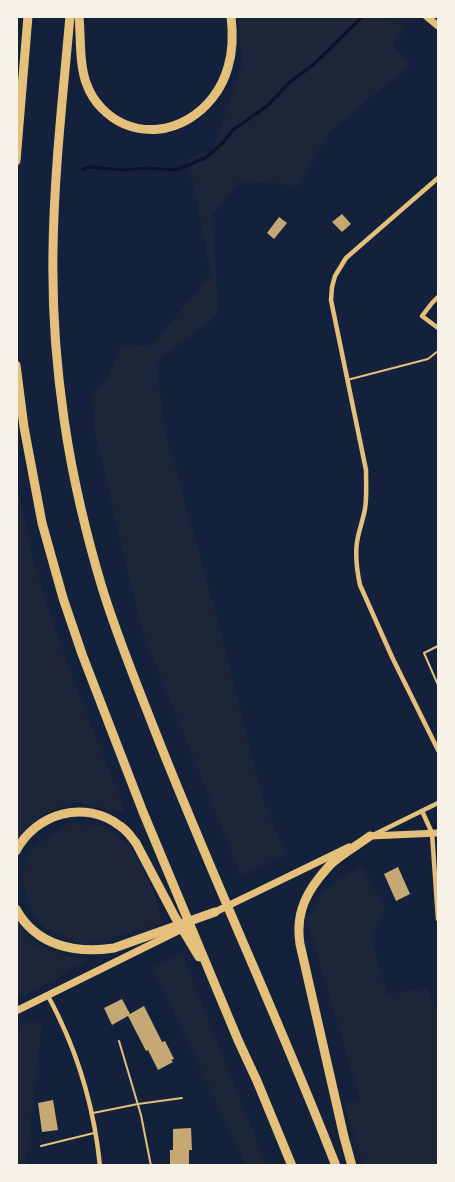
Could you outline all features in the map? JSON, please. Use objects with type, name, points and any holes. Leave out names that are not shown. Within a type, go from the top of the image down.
[{"type":"highway","points":[[16,161],[28,16]]},
{"type":"highway","points":[[70,16],[55,195],[54,327],[66,432],[82,514],[105,597],[120,640],[181,796],[311,1100],[336,1166]]},
{"type":"highway","points":[[79,16],[83,74],[93,98],[111,117],[122,123],[145,130],[158,130],[180,124],[194,116],[215,94],[226,74],[232,52],[231,16]]},
{"type":"highway","points":[[16,365],[30,465],[42,523],[63,598],[143,812],[292,1166]]},
{"type":"highway","points":[[16,851],[27,834],[37,825],[59,814],[85,812],[97,814],[120,825],[136,843],[191,945],[210,973]]},
{"type":"highway","points":[[352,1166],[298,933],[302,904],[308,893],[331,864],[370,836]]},
{"type":"highway","points":[[16,909],[29,928],[42,937],[68,948],[83,950],[114,948],[215,912]]},
{"type":"main road","points":[[426,16],[438,26]]},
{"type":"main road","points":[[16,1011],[370,836],[435,833]]},
{"type":"street","points":[[438,178],[346,258],[335,276],[331,300],[366,470],[365,508],[356,558],[360,585],[392,657],[438,749]]},
{"type":"street","points":[[438,297],[422,316],[438,328]]},
{"type":"street","points":[[370,836],[438,803]]},
{"type":"street","points":[[422,811],[435,833],[438,919]]},
{"type":"street","points":[[48,996],[62,1021],[74,1051],[92,1113],[100,1166]]},
{"type":"lane","points":[[347,380],[428,359],[438,351]]},
{"type":"lane","points":[[438,646],[424,654],[438,685]]},
{"type":"lane","points":[[118,1041],[138,1104],[151,1166]]},
{"type":"lane","points":[[92,1113],[182,1098]]},
{"type":"lane","points":[[41,1146],[96,1132]]},
{"type":"shaded area","points":[[238,17],[384,17],[406,27],[393,45],[410,65],[329,132],[298,186],[241,180],[212,215],[219,313],[156,362],[165,430],[215,610],[263,800],[286,855],[241,876],[142,630],[95,434],[92,395],[108,379],[119,348],[152,345],[211,274],[188,158],[213,150],[242,65]]},
{"type":"shaded area","points":[[16,476],[29,543],[44,597],[126,813],[76,802],[41,815],[17,841]]},
{"type":"shaded area","points":[[69,823],[103,826],[128,844],[152,887],[163,924],[81,945],[54,930],[45,929],[29,908],[22,876],[30,850]]},
{"type":"shaded area","points":[[361,866],[386,909],[371,934],[387,994],[427,988],[438,1013],[438,1165],[363,1165],[344,1103],[360,1100],[307,920],[318,897],[338,880]]},
{"type":"shaded area","points":[[17,922],[37,946],[87,960],[17,998]]},
{"type":"shaded area","points":[[182,954],[266,1163],[269,1165],[246,1165],[153,968]]},
{"type":"shaded area","points":[[32,1020],[42,1024],[26,1165],[17,1165],[17,1027]]},
{"type":"building","points":[[342,214],[351,224],[342,232],[332,222]]},
{"type":"building","points":[[279,217],[287,223],[274,239],[267,233]]},
{"type":"building","points":[[398,867],[410,894],[396,901],[384,874]]},
{"type":"building","points":[[122,999],[130,1014],[144,1006],[162,1042],[165,1041],[174,1059],[171,1060],[173,1062],[158,1070],[128,1016],[112,1025],[104,1008]]},
{"type":"building","points":[[53,1100],[58,1130],[42,1132],[38,1103]]},
{"type":"building","points":[[191,1128],[192,1150],[189,1150],[189,1166],[170,1166],[173,1129]]},
{"type":"waterway","points":[[83,169],[90,167],[123,170],[147,168],[176,170],[205,158],[223,143],[233,130],[267,106],[290,82],[313,65],[363,16]]}]
